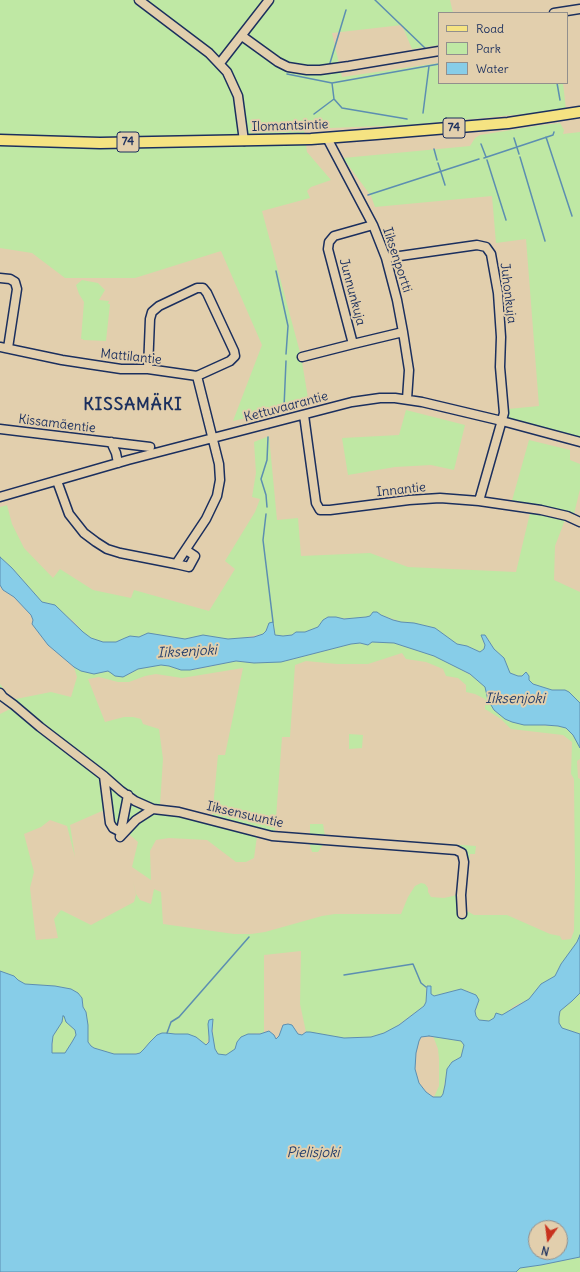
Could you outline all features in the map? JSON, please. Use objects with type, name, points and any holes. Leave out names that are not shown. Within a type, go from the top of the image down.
[{"type":"main road","name":"Ilomantsintie","points":[[0,140],[100,143],[327,138],[508,123],[580,112]]},
{"type":"street","points":[[139,0],[209,53],[227,72],[238,96],[244,141]]},
{"type":"street","points":[[220,63],[269,0]]},
{"type":"street","points":[[560,12],[580,9]]},
{"type":"street","points":[[242,36],[278,62],[288,67],[307,70],[320,70],[349,66],[438,51]]},
{"type":"street","name":"Iiksenportti","points":[[327,138],[373,224],[386,258],[397,300],[409,370],[407,399]]},
{"type":"street","name":"Junnunkuja","points":[[373,224],[334,236],[329,242],[328,248],[353,344],[403,332]]},
{"type":"street","name":"Juhonkuja","points":[[386,258],[477,245],[486,247],[491,254],[498,293],[501,337],[500,367],[504,413],[479,501]]},
{"type":"street","points":[[0,278],[15,282],[17,289],[4,348]]},
{"type":"street","points":[[148,370],[150,319],[152,312],[159,306],[197,288],[203,288],[207,293],[234,350],[235,356],[230,361],[197,376],[219,464],[220,480],[217,496],[206,519],[176,564]]},
{"type":"street","points":[[302,357],[353,344]]},
{"type":"street","name":"Mattilantie","points":[[4,348],[88,364],[197,376]]},
{"type":"street","name":"Kettuvaarantie","points":[[0,497],[118,463],[352,402],[380,398],[407,399],[502,421],[580,442]]},
{"type":"street","name":"Innantie","points":[[304,415],[316,503],[320,510],[440,498],[479,501],[541,510],[567,516],[580,522]]},
{"type":"street","name":"Kissamäentie","points":[[0,429],[150,447]]},
{"type":"street","name":"Kissamäentie","points":[[111,442],[116,452],[118,463]]},
{"type":"street","points":[[57,481],[69,514],[84,533],[107,549],[189,568],[195,556],[186,550]]},
{"type":"street","name":"Iiksensuuntie","points":[[0,693],[40,727],[104,776],[121,791],[143,805],[153,809],[179,812],[272,836],[456,850],[462,853],[464,862],[461,895],[462,914]]},
{"type":"street","points":[[104,776],[110,823],[113,828],[120,832]]},
{"type":"street","points":[[128,795],[120,837],[136,820],[153,809]]},
{"type":"green space","points":[[0,0],[450,0],[453,12],[438,12],[438,45],[412,49],[402,25],[332,33],[342,77],[438,63],[438,84],[563,84],[566,110],[410,125],[304,129],[307,152],[331,180],[311,187],[307,191],[310,198],[262,211],[301,356],[309,404],[233,421],[262,345],[221,251],[135,278],[65,278],[32,253],[0,248]]},
{"type":"green space","points":[[560,123],[564,130],[563,134],[580,132],[580,439],[529,423],[507,419],[508,409],[539,406],[526,239],[496,243],[492,196],[375,207],[371,196],[343,158],[470,146],[475,138],[480,135]]},
{"type":"green space","points":[[82,280],[98,283],[105,290],[99,300],[109,301],[108,304],[110,304],[106,341],[81,339],[84,302],[76,285]]},
{"type":"green space","points":[[406,410],[465,425],[454,470],[431,465],[395,467],[348,475],[342,438],[399,435]]},
{"type":"green space","points":[[269,436],[277,520],[298,518],[301,556],[370,553],[408,567],[516,572],[530,513],[565,520],[555,546],[554,580],[580,592],[580,703],[569,692],[537,686],[522,676],[510,673],[504,658],[494,649],[487,637],[483,640],[485,645],[484,649],[480,652],[467,646],[457,644],[435,628],[414,623],[401,622],[373,612],[370,616],[353,619],[328,617],[323,620],[318,627],[305,632],[296,632],[292,635],[283,636],[275,635],[274,626],[267,627],[263,634],[241,638],[228,639],[203,635],[185,639],[148,633],[139,637],[130,636],[116,642],[103,642],[91,638],[73,621],[51,604],[42,602],[12,568],[0,557],[0,507],[7,505],[12,524],[24,548],[53,578],[60,569],[93,590],[131,598],[134,590],[209,611],[235,569],[225,561],[255,512],[260,499],[252,497],[256,473],[254,442]]},
{"type":"green space","points":[[529,440],[570,450],[570,460],[580,464],[580,489],[574,514],[558,509],[557,512],[511,504]]},
{"type":"green space","points":[[372,642],[394,643],[434,656],[474,677],[485,687],[487,696],[494,710],[505,719],[537,725],[566,728],[576,740],[580,748],[580,759],[577,761],[578,778],[580,779],[580,935],[555,976],[541,984],[529,999],[489,1021],[479,1020],[476,1016],[475,1011],[478,1004],[469,991],[457,990],[434,996],[426,987],[426,1002],[424,1006],[394,1028],[371,1037],[344,1038],[306,1032],[300,1004],[301,951],[264,955],[264,1033],[248,1034],[237,1042],[235,1049],[231,1053],[226,1055],[218,1054],[213,1040],[213,1019],[208,1028],[209,1037],[206,1045],[196,1037],[166,1033],[157,1035],[140,1053],[123,1055],[94,1048],[88,1042],[86,1012],[83,1007],[82,998],[78,993],[71,989],[55,986],[25,984],[14,976],[0,971],[0,714],[12,708],[0,699],[0,684],[8,695],[16,699],[51,692],[71,697],[77,677],[74,667],[94,674],[108,671],[128,675],[138,669],[161,665],[181,670],[194,670],[236,661],[254,663],[286,661],[351,644],[360,643],[368,645]],"holes":[[[402,653],[406,659],[426,662],[443,669],[446,676],[458,678],[466,685],[466,692],[475,694],[485,699],[485,709],[501,719],[511,729],[563,735],[572,742],[571,774],[574,779],[575,876],[574,931],[571,939],[562,940],[560,936],[550,934],[507,915],[474,915],[467,911],[465,894],[470,854],[475,854],[476,846],[325,836],[323,824],[310,824],[310,835],[286,834],[275,831],[282,737],[290,737],[295,665],[306,661],[337,664],[368,664]],[[243,668],[225,755],[218,755],[212,818],[160,805],[163,759],[159,729],[143,724],[141,719],[133,717],[124,717],[105,722],[88,679],[99,677],[118,682],[129,682],[145,676],[156,674],[182,678]],[[102,811],[138,842],[132,867],[151,880],[150,851],[156,840],[169,838],[207,840],[236,862],[246,862],[254,858],[257,836],[283,841],[309,842],[312,852],[318,852],[324,843],[458,855],[461,860],[458,894],[444,898],[431,897],[428,892],[428,888],[425,884],[421,883],[415,886],[408,897],[401,914],[335,914],[322,916],[265,932],[234,934],[163,924],[161,892],[154,889],[151,904],[140,900],[136,894],[133,881],[136,895],[134,902],[91,925],[61,910],[54,919],[58,938],[36,940],[30,888],[34,872],[24,834],[41,827],[50,820],[67,826],[75,857],[70,825]]]},
{"type":"green space","points":[[349,734],[363,735],[362,748],[349,749]]},
{"type":"green space","points":[[580,993],[580,1034],[562,1028],[559,1023],[559,1017],[560,1011]]},
{"type":"green space","points":[[62,1016],[65,1016],[66,1022],[75,1030],[76,1035],[65,1053],[52,1053],[53,1036],[63,1020]]},
{"type":"green space","points":[[433,1036],[461,1041],[464,1045],[461,1057],[452,1062],[447,1069],[443,1094],[441,1097],[437,1098],[434,1097],[439,1086],[439,1059],[438,1049]]},
{"type":"green space","points":[[580,1257],[580,1272],[516,1272],[520,1268]]},
{"type":"water","name":"Iiksenjoki","points":[[0,557],[12,568],[42,602],[55,605],[83,632],[91,638],[103,642],[116,642],[130,636],[139,637],[148,633],[185,639],[203,635],[228,639],[254,637],[263,634],[269,623],[273,622],[275,635],[292,635],[296,632],[305,632],[318,627],[323,620],[328,617],[344,619],[366,617],[370,616],[373,612],[377,612],[393,620],[435,628],[457,644],[467,646],[480,652],[484,649],[485,645],[481,635],[485,635],[494,649],[504,658],[510,673],[522,676],[526,672],[529,676],[529,680],[533,684],[552,690],[565,690],[580,703],[580,748],[573,735],[566,728],[545,725],[524,725],[505,719],[494,710],[488,700],[485,687],[470,674],[434,656],[394,643],[372,642],[368,645],[360,643],[351,644],[281,662],[254,663],[236,661],[190,670],[181,670],[161,665],[138,669],[123,677],[115,676],[108,671],[94,674],[81,671],[48,645],[32,624],[33,620],[31,615],[14,597],[3,590],[0,585]]},
{"type":"water","name":"Pielisjoki","points":[[580,935],[580,993],[560,1011],[559,1023],[562,1028],[580,1034],[580,1257],[568,1259],[568,1220],[528,1220],[528,1260],[565,1260],[520,1268],[516,1272],[0,1272],[0,971],[14,976],[25,984],[55,986],[71,989],[78,993],[82,998],[83,1007],[86,1012],[88,1042],[94,1048],[114,1054],[136,1054],[140,1053],[157,1035],[162,1033],[188,1034],[196,1037],[206,1045],[209,1042],[209,1020],[213,1019],[212,1031],[215,1049],[218,1054],[226,1055],[235,1049],[237,1042],[241,1037],[248,1034],[260,1034],[269,1031],[276,1039],[279,1036],[283,1025],[288,1024],[292,1025],[298,1034],[302,1035],[306,1032],[310,1032],[344,1038],[371,1037],[384,1033],[399,1025],[424,1006],[426,1002],[427,986],[431,986],[431,994],[434,996],[461,989],[476,995],[479,1000],[475,1011],[476,1016],[479,1020],[489,1021],[494,1018],[496,1013],[502,1015],[529,999],[541,984],[555,976],[561,964],[577,942]],"holes":[[[64,1016],[66,1022],[75,1030],[76,1035],[65,1053],[52,1053],[53,1036]],[[429,1036],[461,1041],[464,1045],[461,1057],[452,1062],[447,1069],[445,1085],[441,1097],[433,1097],[426,1092],[419,1083],[415,1069],[416,1053],[419,1041],[421,1037]]]},
{"type":"waterway","points":[[375,0],[425,48]]},
{"type":"waterway","points":[[330,63],[346,10]]},
{"type":"waterway","points":[[287,74],[332,83],[438,64]]},
{"type":"waterway","points":[[423,113],[429,66]]},
{"type":"waterway","points":[[332,83],[334,99],[342,108],[407,119]]},
{"type":"waterway","points":[[557,84],[560,100]]},
{"type":"waterway","points":[[314,114],[334,99]]},
{"type":"waterway","points":[[484,158],[553,135],[554,132]]},
{"type":"waterway","points":[[546,137],[572,216]]},
{"type":"waterway","points":[[514,138],[519,154]]},
{"type":"waterway","points":[[481,144],[486,157]]},
{"type":"waterway","points":[[434,149],[437,160]]},
{"type":"waterway","points":[[520,157],[545,241]]},
{"type":"waterway","points":[[368,195],[479,159]]},
{"type":"waterway","points":[[487,160],[506,220]]},
{"type":"waterway","points":[[438,163],[445,185]]},
{"type":"waterway","points":[[276,271],[288,326],[286,354]]},
{"type":"waterway","points":[[284,407],[286,361]]},
{"type":"waterway","points":[[269,419],[284,415]]},
{"type":"waterway","points":[[267,507],[266,495],[261,479],[267,460],[268,437]]},
{"type":"waterway","points":[[266,514],[263,540],[273,622]]},
{"type":"waterway","points":[[167,1033],[171,1022],[179,1017],[249,937]]},
{"type":"waterway","points":[[344,975],[413,964],[421,983],[426,987]]},
{"type":"district","name":"KISSAMÄKI","points":[[133,405]]}]
